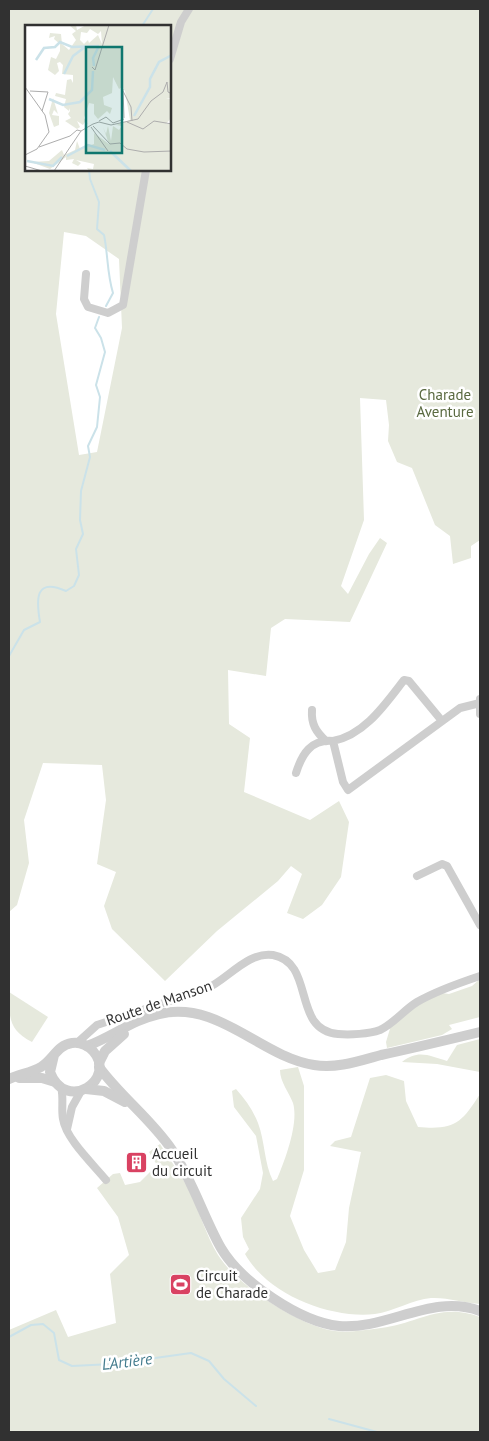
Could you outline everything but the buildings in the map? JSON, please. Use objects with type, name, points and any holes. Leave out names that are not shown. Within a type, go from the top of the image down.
[{"type":"street","points":[[171,56],[181,22],[189,9]]},
{"type":"street","points":[[86,274],[84,299],[88,307],[108,313],[123,304],[146,171]]},
{"type":"street","points":[[296,773],[306,750],[314,744],[341,740],[359,729],[382,710],[404,680],[409,681],[442,720]]},
{"type":"street","points":[[480,699],[480,714]]},
{"type":"street","points":[[312,710],[311,721],[317,733],[330,741],[343,782],[348,790],[460,708],[480,703]]},
{"type":"street","points":[[417,876],[442,864],[447,866],[480,925]]},
{"type":"street","name":"Route de Manson","points":[[82,1045],[94,1026],[161,1002],[206,990],[222,981],[250,960],[266,955],[282,958],[292,966],[299,978],[312,1019],[325,1030],[337,1034],[380,1030],[431,995],[480,976]]},
{"type":"street","points":[[9,1080],[39,1068],[64,1046],[82,1045],[104,1040],[133,1022],[149,1017],[180,1012],[211,1018],[277,1051],[316,1066],[353,1063],[480,1032]]},
{"type":"street","points":[[66,1130],[72,1107],[84,1090],[94,1083],[99,1065],[113,1043],[149,1017]]},
{"type":"street","points":[[82,1045],[92,1051],[110,1082],[162,1135],[182,1166],[226,1256],[247,1277],[288,1307],[319,1322],[347,1326],[384,1321],[439,1306],[460,1306],[480,1311]]},
{"type":"street","points":[[54,1055],[50,1072],[63,1097],[62,1117],[66,1130],[106,1180]]},
{"type":"street","points":[[9,1080],[26,1077],[42,1078],[69,1091],[104,1091],[145,1116]]},
{"type":"green space","name":"Charade Aventure","points":[[9,9],[480,9],[480,540],[471,546],[471,558],[453,564],[450,536],[435,525],[412,468],[397,462],[388,441],[389,425],[386,400],[360,398],[364,520],[341,586],[348,594],[369,554],[380,538],[387,543],[350,622],[285,619],[271,628],[266,676],[228,670],[229,724],[250,738],[244,792],[310,820],[339,801],[349,822],[341,877],[322,905],[303,919],[287,913],[302,874],[291,866],[278,881],[217,931],[165,981],[112,929],[104,906],[116,872],[97,864],[106,800],[102,765],[43,763],[24,820],[29,863],[17,905],[9,912]],"holes":[[[64,232],[86,236],[119,259],[122,328],[97,452],[79,455],[56,314]]]},
{"type":"green space","points":[[480,979],[480,1017],[449,1025],[452,1029],[442,1035],[387,1048],[386,1042],[392,1022],[420,1003],[442,993],[449,994],[472,986]]},
{"type":"green space","points":[[9,992],[48,1017],[32,1042],[14,1027],[9,1008]]},
{"type":"green space","points":[[480,1039],[480,1072],[437,1064],[402,1062],[419,1055],[447,1061],[457,1045]]},
{"type":"green space","points":[[298,1067],[304,1086],[304,1170],[290,1216],[304,1250],[318,1273],[335,1270],[346,1242],[349,1208],[361,1152],[330,1146],[335,1141],[351,1137],[370,1078],[386,1075],[404,1081],[406,1101],[418,1127],[440,1127],[455,1123],[462,1118],[480,1094],[480,1304],[431,1298],[389,1311],[358,1315],[321,1308],[302,1301],[285,1292],[255,1269],[245,1254],[249,1249],[243,1237],[241,1218],[260,1189],[263,1173],[256,1136],[234,1107],[232,1091],[236,1089],[256,1118],[273,1181],[277,1179],[284,1162],[294,1121],[293,1103],[283,1083],[280,1070]]},
{"type":"green space","name":"Circuit de Charade","points":[[160,1144],[190,1192],[218,1255],[238,1278],[252,1290],[284,1311],[315,1326],[342,1332],[381,1328],[441,1313],[466,1313],[480,1317],[480,1432],[9,1432],[9,1330],[56,1310],[68,1337],[116,1323],[110,1274],[129,1255],[118,1217],[97,1188],[113,1174],[120,1173],[125,1185],[140,1182],[157,1165],[149,1152]]},
{"type":"waterway","points":[[143,25],[153,9]]},
{"type":"waterway","points":[[89,171],[90,179],[99,202],[97,229],[104,235],[113,293],[106,306]]},
{"type":"waterway","points":[[9,656],[24,630],[40,622],[38,598],[43,589],[56,587],[66,591],[74,586],[79,575],[76,549],[83,534],[80,520],[81,491],[90,457],[88,446],[97,427],[100,397],[96,385],[105,352],[101,338],[95,328],[99,317]]},
{"type":"waterway","name":"L'Artière","points":[[9,1337],[31,1325],[43,1324],[54,1333],[59,1360],[72,1366],[112,1364],[191,1353],[209,1361],[224,1379],[256,1406]]},
{"type":"waterway","name":"L'Artière","points":[[329,1419],[377,1432]]},
{"type":"place","name":"Accueil du circuit","points":[[136,1163]]},
{"type":"place","name":"Circuit de Charade","points":[[180,1285]]}]
